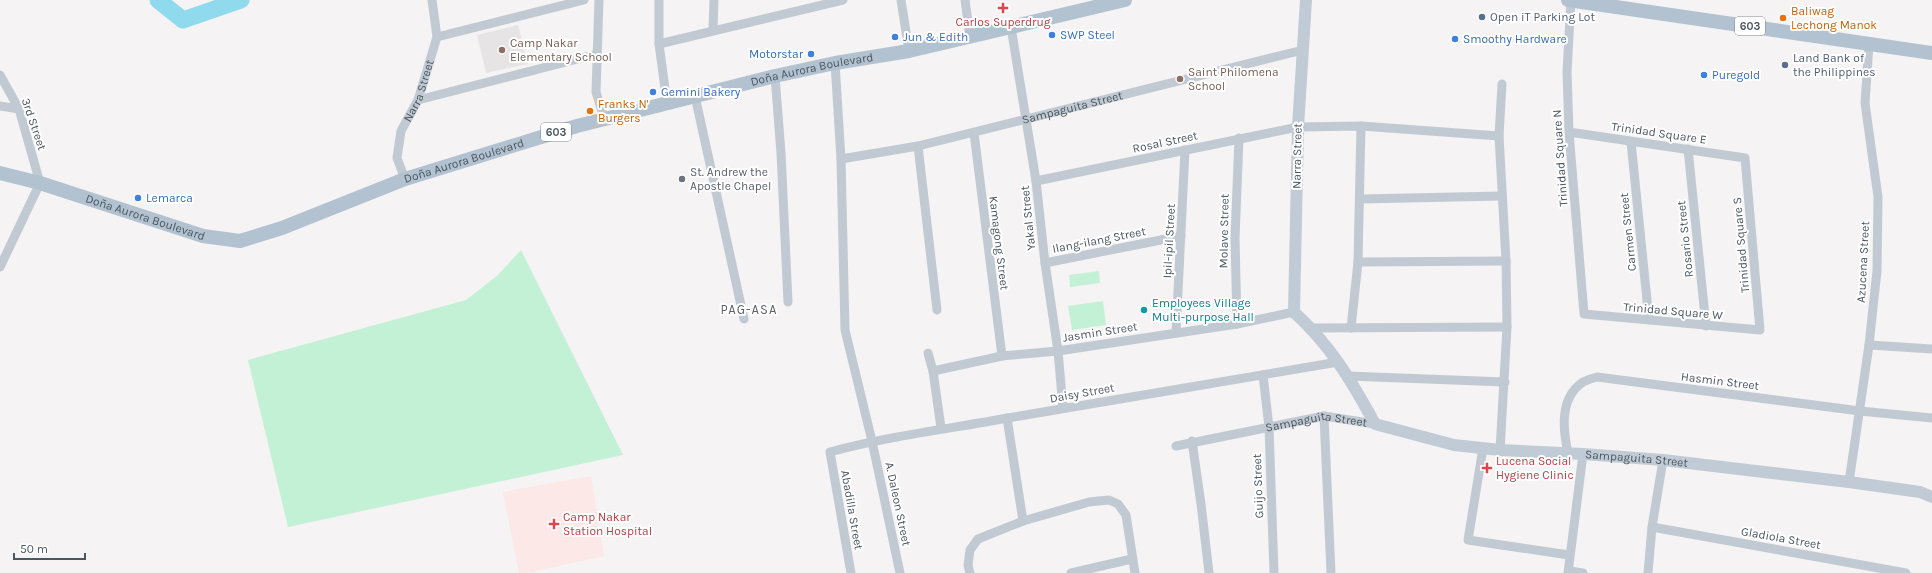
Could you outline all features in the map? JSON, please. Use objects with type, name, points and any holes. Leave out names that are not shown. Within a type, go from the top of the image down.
[{"type":"main road","name":"Doña Aurora Boulevard","points":[[0,173],[40,183],[204,236],[240,241],[282,228],[405,180],[604,118],[775,76],[835,63],[909,51],[1125,0]]},
{"type":"main road","name":"603","points":[[1569,0],[1932,53]]},
{"type":"street","name":"Narra Street","points":[[405,180],[397,158],[400,137],[401,131],[418,100],[437,37],[432,0]]},
{"type":"street","points":[[437,37],[584,0]]},
{"type":"street","points":[[599,0],[596,92],[604,118]]},
{"type":"street","points":[[659,0],[659,44],[667,103]]},
{"type":"street","points":[[713,30],[714,0]]},
{"type":"street","points":[[659,44],[843,0]]},
{"type":"street","points":[[901,0],[909,51]]},
{"type":"street","points":[[965,0],[970,37]]},
{"type":"street","name":"Narra Street","points":[[1294,312],[1298,127],[1306,0]]},
{"type":"street","name":"Trinidad Square N","points":[[1569,0],[1567,72],[1569,132],[1584,314]]},
{"type":"street","name":"Yakal Street","points":[[1011,27],[1036,181],[1045,263],[1058,350],[1063,408]]},
{"type":"street","name":"Azucena Street","points":[[1850,482],[1869,346],[1877,271],[1878,197],[1865,103],[1869,44]]},
{"type":"street","name":"Sampaguita Street","points":[[841,159],[918,146],[974,133],[1026,118],[1303,50]]},
{"type":"street","points":[[418,100],[597,54]]},
{"type":"street","name":"A. Daleon Street","points":[[835,63],[841,159],[845,330],[872,441],[900,573]]},
{"type":"street","name":"3rd Street","points":[[0,75],[19,109],[40,183]]},
{"type":"street","points":[[775,76],[781,153],[788,302]]},
{"type":"street","points":[[1500,450],[1507,327],[1506,261],[1499,136],[1502,84]]},
{"type":"street","points":[[695,96],[744,319]]},
{"type":"street","points":[[0,106],[19,109]]},
{"type":"street","points":[[1352,328],[1358,262],[1361,126]]},
{"type":"street","name":"Rosal Street","points":[[1036,181],[1298,127],[1361,126],[1499,136]]},
{"type":"street","name":"Trinidad Square E","points":[[1569,132],[1745,158]]},
{"type":"street","name":"Kamagong Street","points":[[974,133],[1002,356]]},
{"type":"street","name":"Molave Street","points":[[1237,324],[1235,238],[1239,138]]},
{"type":"street","name":"Carmen Street","points":[[1631,142],[1649,320]]},
{"type":"street","points":[[918,146],[937,310]]},
{"type":"street","name":"Rosario Street","points":[[1688,149],[1706,326]]},
{"type":"street","name":"Ipil-ipil Street","points":[[1176,332],[1185,150]]},
{"type":"street","name":"Trinidad Square S","points":[[1745,158],[1760,330]]},
{"type":"street","points":[[0,267],[3,253],[40,183]]},
{"type":"street","points":[[1360,199],[1502,196]]},
{"type":"street","name":"Ilang-ilang Street","points":[[1045,263],[1181,236]]},
{"type":"street","points":[[1358,262],[1506,261]]},
{"type":"street","points":[[1294,312],[1312,328],[1338,362],[1348,376],[1374,424]]},
{"type":"street","name":"Jasmin Street","points":[[933,371],[1002,356],[1058,350],[1237,324],[1294,312]]},
{"type":"street","name":"Trinidad Square W","points":[[1584,314],[1760,330]]},
{"type":"street","points":[[1312,328],[1507,327]]},
{"type":"street","points":[[1869,346],[1932,349]]},
{"type":"street","points":[[928,353],[933,371],[941,428]]},
{"type":"street","name":"Daisy Street","points":[[830,452],[872,441],[941,428],[1338,362]]},
{"type":"street","name":"Guijo Street","points":[[1263,375],[1269,427],[1274,573]]},
{"type":"street","points":[[1348,376],[1505,382]]},
{"type":"street","name":"Hasmin Street","points":[[1568,453],[1563,431],[1565,412],[1570,394],[1583,382],[1597,377],[1860,411],[1932,418]]},
{"type":"street","points":[[1324,416],[1331,573]]},
{"type":"street","name":"Sampaguita Street","points":[[1176,446],[1192,441],[1324,416],[1374,424],[1434,440],[1483,448],[1663,460],[1850,482],[1920,492],[1932,497]]},
{"type":"street","points":[[1007,418],[1023,521]]},
{"type":"street","points":[[1192,441],[1209,573]]},
{"type":"street","points":[[1483,448],[1468,540],[1569,555]]},
{"type":"street","name":"Abadilla Street","points":[[830,452],[851,573]]},
{"type":"street","points":[[1583,454],[1568,572],[1583,573]]},
{"type":"street","points":[[1648,573],[1652,527],[1663,460]]},
{"type":"street","points":[[970,573],[968,565],[970,550],[978,539],[1023,521],[1089,502],[1109,500],[1118,504],[1126,515],[1135,573]]},
{"type":"street","name":"Gladiola Street","points":[[1652,527],[1906,573]]},
{"type":"street","points":[[1071,573],[1132,559]]},
{"type":"shaded area","name":"Camp Nakar Elementary School","points":[[518,25],[528,64],[486,73],[477,35]]},
{"type":"shaded area","name":"Camp Nakar Station Hospital","points":[[591,476],[604,556],[528,573],[519,573],[503,492]]},
{"type":"green space","points":[[521,250],[623,455],[288,527],[248,360],[466,300],[497,276]]},
{"type":"green space","points":[[1099,271],[1100,283],[1070,287],[1069,275]]},
{"type":"green space","points":[[1103,301],[1106,325],[1072,330],[1068,306]]},
{"type":"waterway","points":[[158,0],[183,20],[241,0]]},
{"type":"place","name":"Carlos Superdrug","points":[[1003,8]]},
{"type":"place","name":"Open iT Parking Lot","points":[[1482,17]]},
{"type":"place","name":"Baliwag Lechong Manok","points":[[1783,18]]},
{"type":"place","name":"SWP Steel","points":[[1052,35]]},
{"type":"place","name":"Jun & Edith","points":[[895,37]]},
{"type":"place","name":"Smoothy Hardware","points":[[1455,39]]},
{"type":"place","name":"Camp Nakar Elementary School","points":[[502,50]]},
{"type":"place","name":"Motorstar","points":[[811,54]]},
{"type":"place","name":"Land Bank of the Philippines","points":[[1785,65]]},
{"type":"place","name":"Puregold","points":[[1704,75]]},
{"type":"place","name":"Saint Philomena School","points":[[1180,79]]},
{"type":"place","name":"Gemini Bakery","points":[[653,92]]},
{"type":"place","name":"Franks N' Burgers","points":[[590,111]]},
{"type":"place","name":"St. Andrew the Apostle Chapel","points":[[682,179]]},
{"type":"place","name":"Lemarca","points":[[138,198]]},
{"type":"place","name":"Employees Village Multi-purpose Hall","points":[[1144,310]]},
{"type":"place","name":"Lucena Social Hygiene Clinic","points":[[1487,468]]},
{"type":"place","name":"Camp Nakar Station Hospital","points":[[554,524]]},
{"type":"district","name":"PAG-ASA","points":[[749,309]]}]
